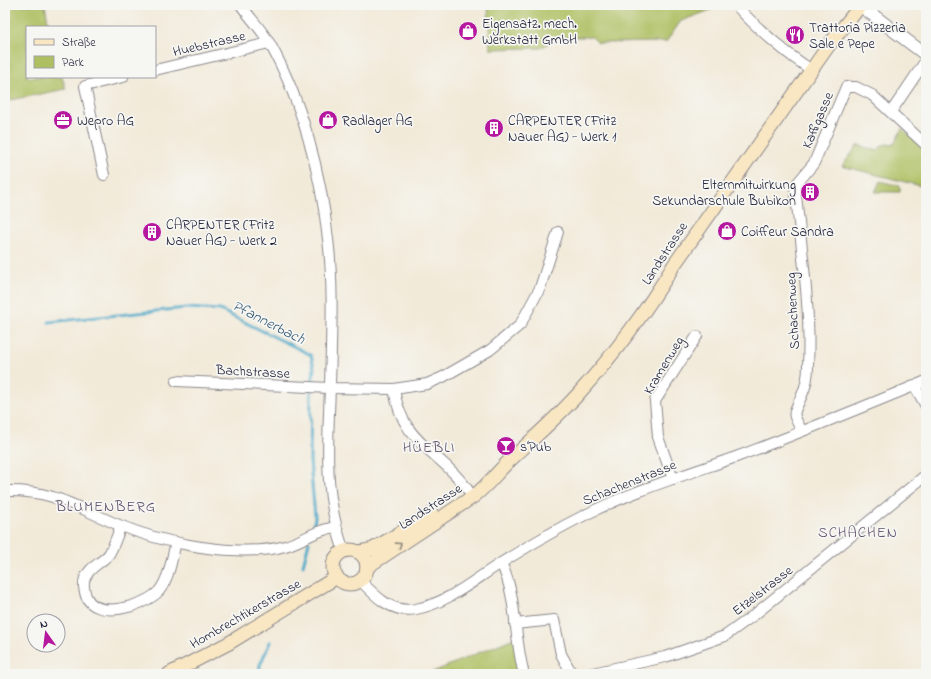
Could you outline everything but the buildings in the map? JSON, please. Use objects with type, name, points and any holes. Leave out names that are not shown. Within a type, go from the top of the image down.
[{"type":"main road","name":"Landstrasse","points":[[367,567],[474,496],[489,484],[505,465],[542,431],[580,392],[653,299],[674,265],[829,45],[861,5]]},
{"type":"main road","name":"Landstrasse","points":[[359,552],[373,550],[505,465]]},
{"type":"main road","points":[[344,551],[359,552],[365,560],[367,567],[364,576],[360,580],[351,584],[341,581],[337,577],[333,568],[334,562],[344,551]]},
{"type":"main road","name":"Hombrechtikerstrasse","points":[[169,674],[229,643],[337,577]]},
{"type":"street","points":[[241,5],[269,43],[291,90],[317,170],[329,241],[331,294],[325,388],[327,468],[336,527],[344,551]]},
{"type":"street","points":[[736,5],[803,65],[812,70]]},
{"type":"street","points":[[861,5],[926,55]]},
{"type":"street","name":"Huebstrasse","points":[[156,70],[269,43]]},
{"type":"street","points":[[926,60],[891,112],[926,144]]},
{"type":"street","points":[[104,175],[86,86],[119,78]]},
{"type":"street","name":"Kaffigasse","points":[[795,186],[814,163],[846,87],[856,87],[872,95],[891,112]]},
{"type":"street","name":"Schachenweg","points":[[795,186],[805,275],[809,347],[808,375],[802,395],[794,409],[794,416],[802,431]]},
{"type":"street","name":"Bachstrasse","points":[[176,382],[325,388],[394,389],[420,386],[443,378],[490,350],[520,325],[540,288],[558,232]]},
{"type":"street","name":"Kramenweg","points":[[673,479],[658,437],[655,401],[697,336]]},
{"type":"street","name":"Schachenstrasse","points":[[360,580],[371,592],[389,606],[414,610],[434,604],[584,515],[633,494],[802,431],[926,381]]},
{"type":"street","points":[[914,386],[926,406]]},
{"type":"street","points":[[394,389],[398,411],[418,442],[456,476],[468,490]]},
{"type":"street","name":"Etzelstrasse","points":[[588,674],[665,657],[725,636],[754,615],[926,475]]},
{"type":"street","points":[[5,491],[25,491],[61,498],[121,526],[176,542],[225,549],[263,550],[286,546],[324,528],[336,527]]},
{"type":"street","points":[[121,526],[109,554],[91,568],[85,578],[84,589],[87,598],[94,605],[103,610],[126,608],[145,601],[158,592],[165,582],[176,542]]},
{"type":"street","points":[[501,563],[508,577],[524,674]]},
{"type":"street","points":[[515,624],[554,620],[561,654],[572,674]]},
{"type":"green space","points":[[5,5],[45,5],[49,26],[26,26],[26,78],[62,78],[66,89],[5,101]]},
{"type":"green space","points":[[488,5],[724,5],[681,21],[666,42],[598,43],[592,37],[559,37],[541,48],[490,49]]},
{"type":"green space","points":[[902,128],[926,151],[925,187],[842,166],[858,145],[878,151],[882,145],[895,143]]},
{"type":"green space","points":[[880,181],[900,186],[900,192],[875,192]]},
{"type":"green space","points":[[516,637],[524,674],[428,674]]},
{"type":"waterway","name":"Pfannerbach","points":[[49,322],[186,308],[220,310],[311,355],[314,368],[311,393],[310,461],[315,517],[314,523]]},
{"type":"waterway","name":"Pfannerbach","points":[[303,565],[309,542]]},
{"type":"waterway","points":[[259,674],[260,665],[270,642]]},
{"type":"place","name":"Eigensatz. mech. Werkstatt GmbH","points":[[468,31]]},
{"type":"place","name":"Trattoria Pizzeria Sale e Pepe","points":[[795,35]]},
{"type":"place","name":"Wepro AG","points":[[63,120]]},
{"type":"place","name":"Radlager AG","points":[[328,120]]},
{"type":"place","name":"CARPENTER (Fritz Nauer AG) - Werk 1","points":[[494,128]]},
{"type":"place","name":"Elternmitwirkung Sekundarschule Bubikon","points":[[810,192]]},
{"type":"place","name":"Coiffeur Sandra","points":[[727,231]]},
{"type":"place","name":"CARPENTER (Fritz Nauer AG) - Werk 2","points":[[152,232]]},
{"type":"place","name":"s‘Pub","points":[[506,446]]},
{"type":"district","name":"HÜEBLI","points":[[429,447]]},
{"type":"district","name":"BLUMENBERG","points":[[106,506]]},
{"type":"district","name":"SCHACHEN","points":[[858,532]]}]
